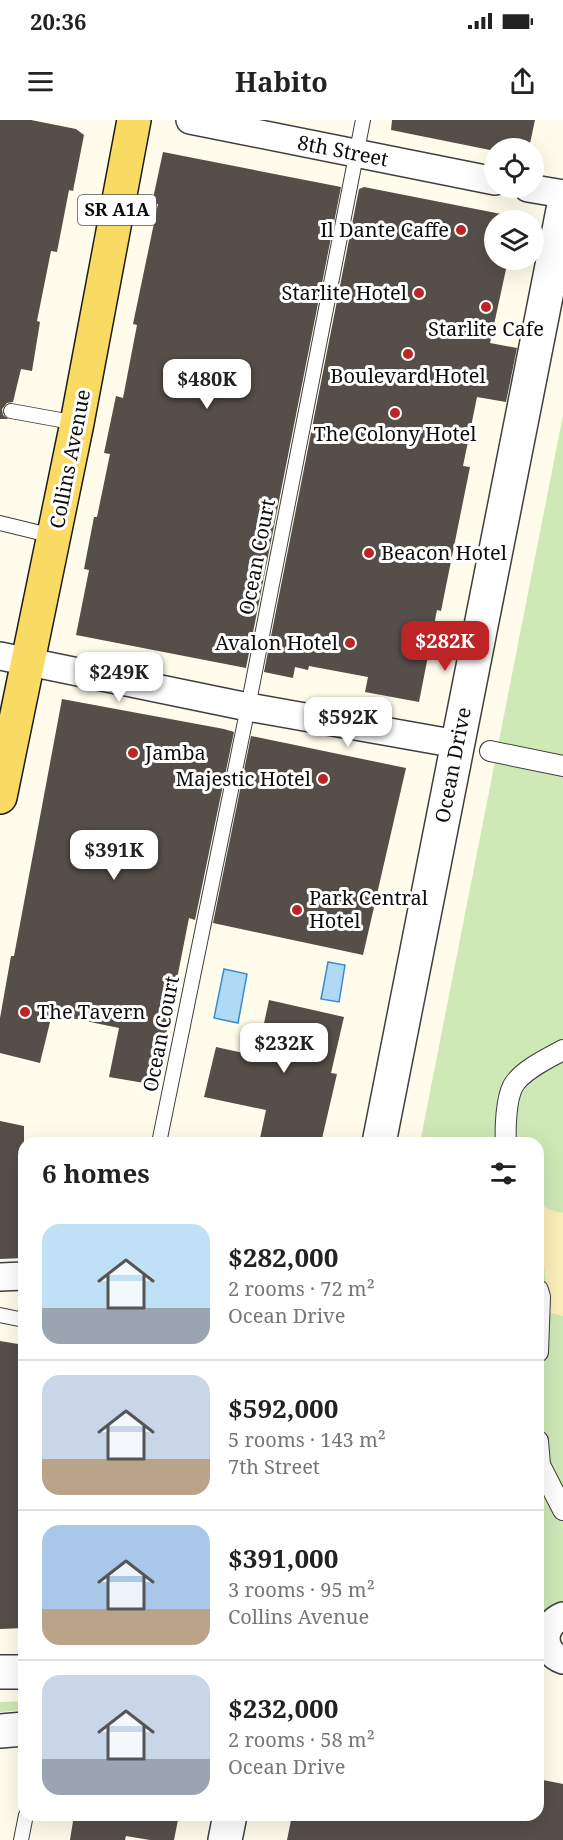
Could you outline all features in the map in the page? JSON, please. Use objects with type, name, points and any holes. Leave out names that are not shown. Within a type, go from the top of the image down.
[{"type":"main road","name":"Collins Avenue","points":[[0,797],[14,659],[54,536],[134,120]]},
{"type":"street","name":"8th Street","points":[[190,120],[484,179]]},
{"type":"street","points":[[544,191],[563,194]]},
{"type":"street","name":"Ocean Drive","points":[[380,1137],[563,210]]},
{"type":"street","points":[[14,659],[248,706],[457,744]]},
{"type":"street","points":[[490,751],[563,766]]},
{"type":"street","points":[[505,1137],[504,1126],[513,1086],[531,1069],[563,1049]]},
{"type":"street","points":[[0,1277],[18,1276]]},
{"type":"street","points":[[544,1477],[563,1510]]},
{"type":"street","points":[[551,1657],[547,1647],[546,1632],[555,1620],[563,1616]]},
{"type":"street","points":[[0,1672],[18,1672]]},
{"type":"street","points":[[0,1731],[18,1730]]},
{"type":"street","points":[[225,1840],[229,1821]]},
{"type":"lane","name":"Ocean Court","points":[[160,1137],[248,706],[363,120]]},
{"type":"lane","points":[[12,411],[77,423]]},
{"type":"lane","points":[[0,523],[54,536]]},
{"type":"lane","points":[[0,1315],[18,1319]]},
{"type":"lane","points":[[21,1840],[25,1821]]},
{"type":"green space","points":[[563,415],[563,1603],[548,1609],[544,1613],[544,1137],[421,1137]]},
{"type":"green space","points":[[18,1701],[18,1710],[0,1712],[0,1702]]},
{"type":"sand","points":[[544,1206],[548,1209],[563,1212],[563,1316],[550,1313],[544,1266]]},
{"type":"water","points":[[328,962],[345,965],[339,1002],[321,999]]},
{"type":"water","points":[[224,969],[247,974],[238,1023],[214,1018]]},
{"type":"building","points":[[0,120],[31,120],[76,129],[84,135],[73,191],[69,190],[57,252],[51,251],[37,321],[40,322],[32,371],[21,369],[13,402],[7,403],[2,409],[3,415],[8,419],[0,419]]},
{"type":"building","points":[[392,120],[535,120],[531,138],[484,138],[484,149],[391,130]]},
{"type":"building","points":[[163,152],[341,187],[246,668],[76,635],[89,570],[84,569],[110,454],[104,453],[116,396],[123,398],[137,325],[133,324],[158,204],[152,203]]},
{"type":"building","points":[[364,187],[484,211],[484,270],[506,270],[490,343],[517,348],[506,402],[477,397],[463,466],[470,467],[441,611],[437,610],[419,702],[365,692],[368,677],[309,666],[308,670],[295,667],[293,678],[264,672],[359,189]]},
{"type":"building","points":[[62,699],[234,732],[195,920],[189,918],[156,1085],[109,1077],[119,1028],[52,1014],[40,1063],[0,1053],[0,1018],[11,956],[14,956]]},
{"type":"building","points":[[251,736],[406,768],[363,955],[213,923]]},
{"type":"building","points":[[269,1000],[344,1017],[331,1073],[337,1074],[322,1137],[260,1137],[266,1110],[204,1097],[216,1047],[257,1056]]},
{"type":"building","points":[[0,1121],[24,1126],[24,1137],[18,1137],[18,1258],[0,1259]]},
{"type":"building","points":[[0,1341],[18,1344],[18,1628],[0,1629]]},
{"type":"building","points":[[544,1780],[563,1784],[563,1840],[287,1840],[291,1821],[544,1821]]},
{"type":"building","points":[[73,1821],[178,1821],[174,1840],[150,1840],[126,1836],[125,1840],[70,1840]]},
{"type":"place","name":"Il Dante Caffe","points":[[461,230]]},
{"type":"place","name":"Starlite Hotel","points":[[419,293]]},
{"type":"place","name":"Starlite Cafe","points":[[486,307]]},
{"type":"place","name":"Boulevard Hotel","points":[[408,354]]},
{"type":"place","name":"The Colony Hotel","points":[[395,413]]},
{"type":"place","name":"Beacon Hotel","points":[[369,553]]},
{"type":"place","name":"Avalon Hotel","points":[[350,643]]},
{"type":"place","name":"Jamba","points":[[133,753]]},
{"type":"place","name":"Majestic Hotel","points":[[323,779]]},
{"type":"place","name":"Park Central Hotel","points":[[297,910]]},
{"type":"place","name":"The Tavern","points":[[25,1012]]}]
